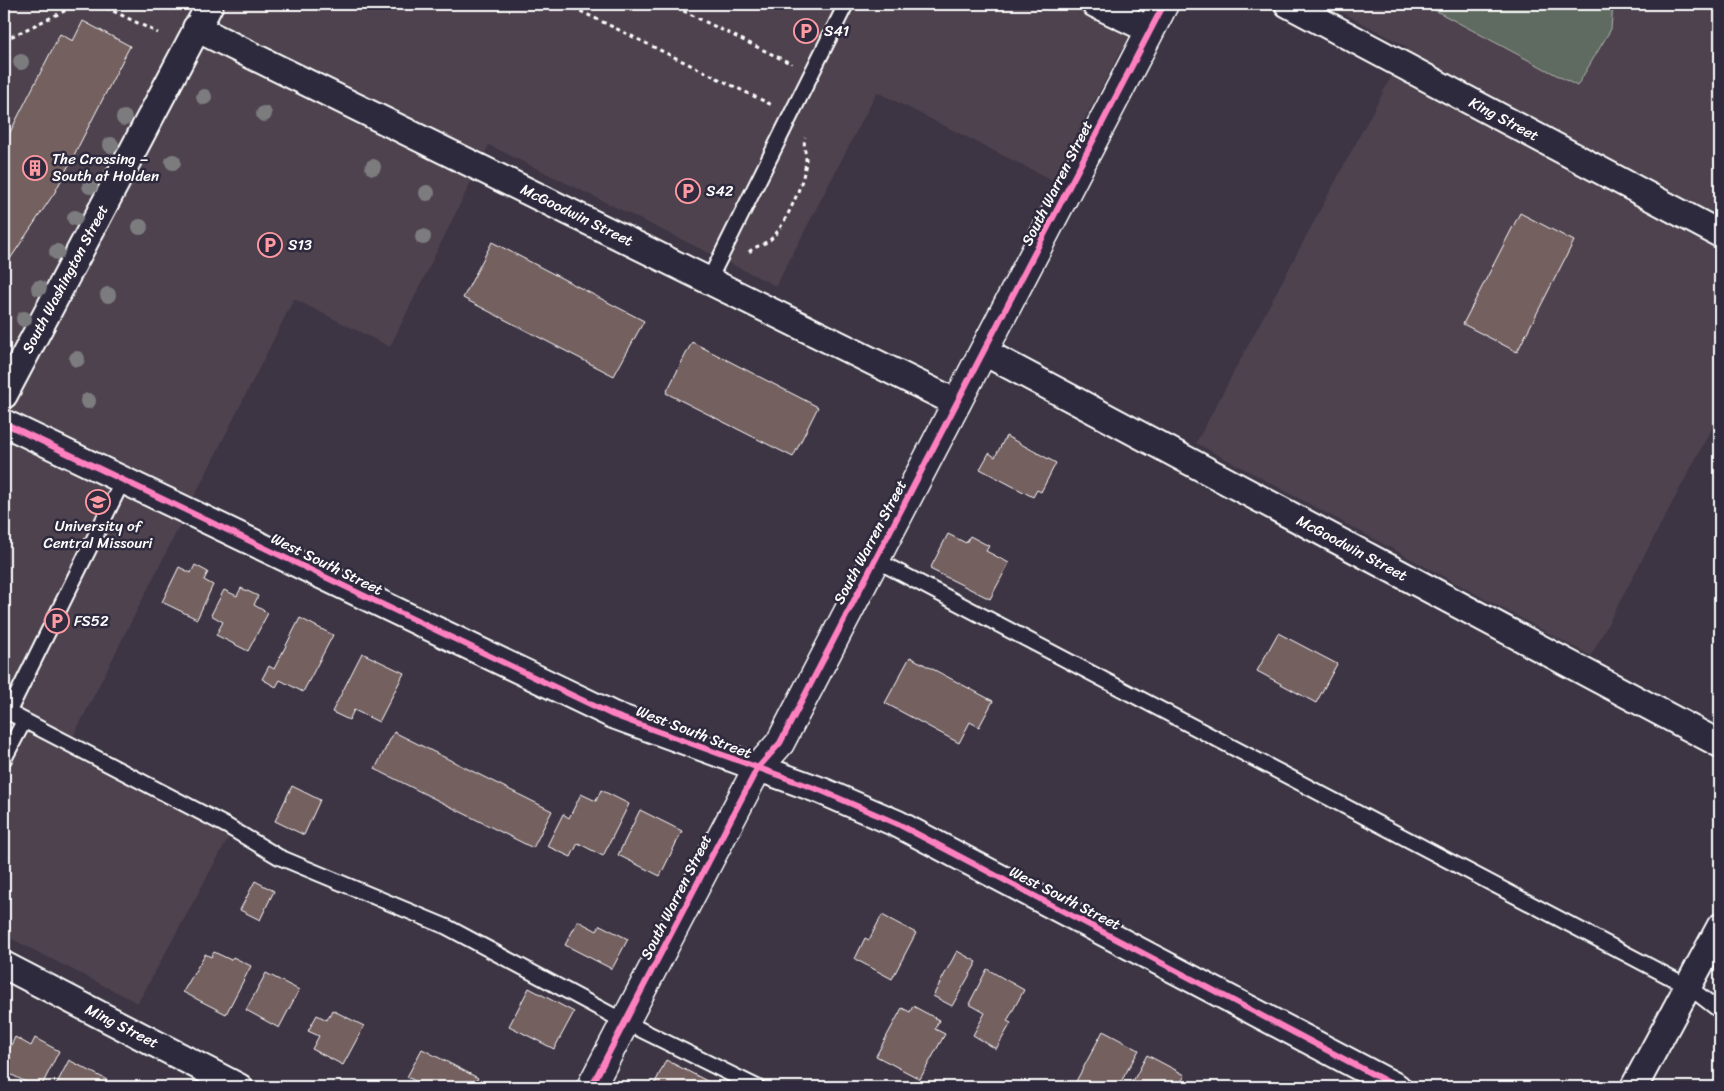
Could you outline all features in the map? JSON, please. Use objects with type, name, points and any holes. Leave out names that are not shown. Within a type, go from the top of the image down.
[{"type":"street","name":"South Washington Street","points":[[4,395],[210,4]]},
{"type":"street","points":[[1095,4],[1150,30]]},
{"type":"street","name":"South Warren Street","points":[[591,1087],[757,769],[777,747],[1164,4]]},
{"type":"street","name":"King Street","points":[[1288,4],[1720,234]]},
{"type":"street","name":"McGoodwin Street","points":[[196,28],[957,403]]},
{"type":"street","name":"McGoodwin Street","points":[[984,352],[1720,744]]},
{"type":"street","name":"West South Street","points":[[4,423],[613,715],[757,769],[822,791],[898,824],[1397,1087]]},
{"type":"street","points":[[1634,1087],[1720,927]]},
{"type":"street","name":"Ming Street","points":[[4,965],[240,1087]]},
{"type":"lane","points":[[709,280],[846,4]]},
{"type":"lane","points":[[122,480],[6,712],[227,826],[279,856],[447,928],[625,1022],[757,1087]]},
{"type":"lane","points":[[874,559],[1689,987],[1720,1011]]},
{"type":"lane","points":[[4,759],[24,721]]},
{"type":"path","points":[[4,40],[79,4]]},
{"type":"path","points":[[99,4],[158,33]]},
{"type":"path","points":[[566,4],[810,124],[804,144],[806,160],[800,186],[782,224],[772,239],[749,250],[746,257]]},
{"type":"path","points":[[669,4],[812,74]]},
{"type":"shaded area","name":"University of Central Missouri","points":[[4,4],[1146,4],[1052,180],[877,92],[776,286],[489,145],[390,347],[294,299],[72,739],[236,824],[138,1003],[4,935]]},
{"type":"shaded area","points":[[1326,4],[1720,4],[1720,413],[1591,656],[1196,443],[1407,47]]},
{"type":"shaded area","points":[[1423,4],[1613,4],[1611,29],[1577,86]]},
{"type":"building","name":"The Crossing – South at Holden","points":[[83,21],[130,46],[55,192],[4,268],[4,144],[60,34],[73,41]]},
{"type":"building","points":[[1520,213],[1574,241],[1517,352],[1463,324]]},
{"type":"building","points":[[492,242],[644,321],[614,376],[463,298]]},
{"type":"building","points":[[692,342],[818,407],[793,457],[666,393]]},
{"type":"building","points":[[1006,436],[1056,463],[1041,492],[1037,490],[1033,497],[980,469],[989,453],[995,457]]},
{"type":"building","points":[[948,534],[966,543],[970,536],[989,546],[986,551],[1009,563],[990,599],[930,569]]},
{"type":"building","points":[[195,565],[208,572],[204,580],[213,585],[197,619],[162,602],[179,567],[191,573]]},
{"type":"building","points":[[241,588],[258,596],[254,605],[268,613],[248,651],[216,635],[223,622],[211,615],[224,590],[237,596]]},
{"type":"building","points":[[300,618],[333,635],[303,692],[280,680],[276,687],[262,679],[269,666],[274,669]]},
{"type":"building","points":[[1278,633],[1337,664],[1316,703],[1257,671]]},
{"type":"building","points":[[362,653],[404,673],[379,722],[354,710],[349,720],[332,712]]},
{"type":"building","points":[[910,657],[993,701],[979,727],[970,722],[959,743],[885,703]]},
{"type":"building","points":[[394,732],[552,811],[533,848],[375,769]]},
{"type":"building","points":[[292,786],[320,800],[304,835],[275,821]]},
{"type":"building","points":[[601,790],[629,804],[603,856],[578,843],[571,857],[547,846],[563,814],[569,818],[581,794],[596,801]]},
{"type":"building","points":[[640,810],[682,831],[660,876],[618,855]]},
{"type":"building","points":[[255,881],[274,891],[260,920],[240,910]]},
{"type":"building","points":[[882,915],[916,933],[892,979],[855,959],[865,938],[869,940]]},
{"type":"building","points":[[578,921],[597,931],[600,925],[628,939],[612,969],[565,945]]},
{"type":"building","points":[[957,951],[977,962],[952,1006],[933,996]]},
{"type":"building","points":[[214,952],[231,960],[233,957],[251,966],[226,1014],[183,992],[205,954],[211,957]]},
{"type":"building","points":[[987,969],[1024,990],[1007,1021],[1011,1023],[996,1049],[973,1035],[985,1013],[969,1004]]},
{"type":"building","points":[[266,973],[299,990],[279,1028],[246,1010]]},
{"type":"building","points":[[529,988],[574,1012],[554,1049],[509,1026]]},
{"type":"building","points":[[913,1006],[939,1020],[935,1029],[945,1034],[920,1079],[876,1056],[902,1008],[910,1012]]},
{"type":"building","points":[[332,1010],[364,1026],[343,1065],[312,1049],[319,1036],[308,1031],[317,1015],[327,1020]]},
{"type":"building","points":[[1103,1031],[1139,1050],[1118,1087],[1073,1087]]},
{"type":"building","points":[[15,1037],[31,1046],[35,1038],[59,1051],[41,1087],[36,1087],[4,1071],[4,1060]]},
{"type":"building","points":[[422,1049],[478,1078],[473,1087],[428,1087],[407,1077]]},
{"type":"building","points":[[1147,1055],[1185,1075],[1179,1087],[1130,1087]]},
{"type":"building","points":[[69,1060],[107,1080],[104,1087],[55,1087]]},
{"type":"building","points":[[666,1060],[711,1083],[708,1087],[653,1087]]},
{"type":"cycle path","points":[[591,1087],[757,769],[780,743],[1164,4]]},
{"type":"cycle path","points":[[4,423],[613,715],[822,791],[898,824],[1397,1087]]},
{"type":"place","name":"S41","points":[[806,31]]},
{"type":"place","name":"The Crossing – South at Holden","points":[[35,168]]},
{"type":"place","name":"S42","points":[[688,191]]},
{"type":"place","name":"S13","points":[[270,245]]},
{"type":"place","name":"University of Central Missouri","points":[[98,502]]},
{"type":"place","name":"FS52","points":[[57,621]]}]
